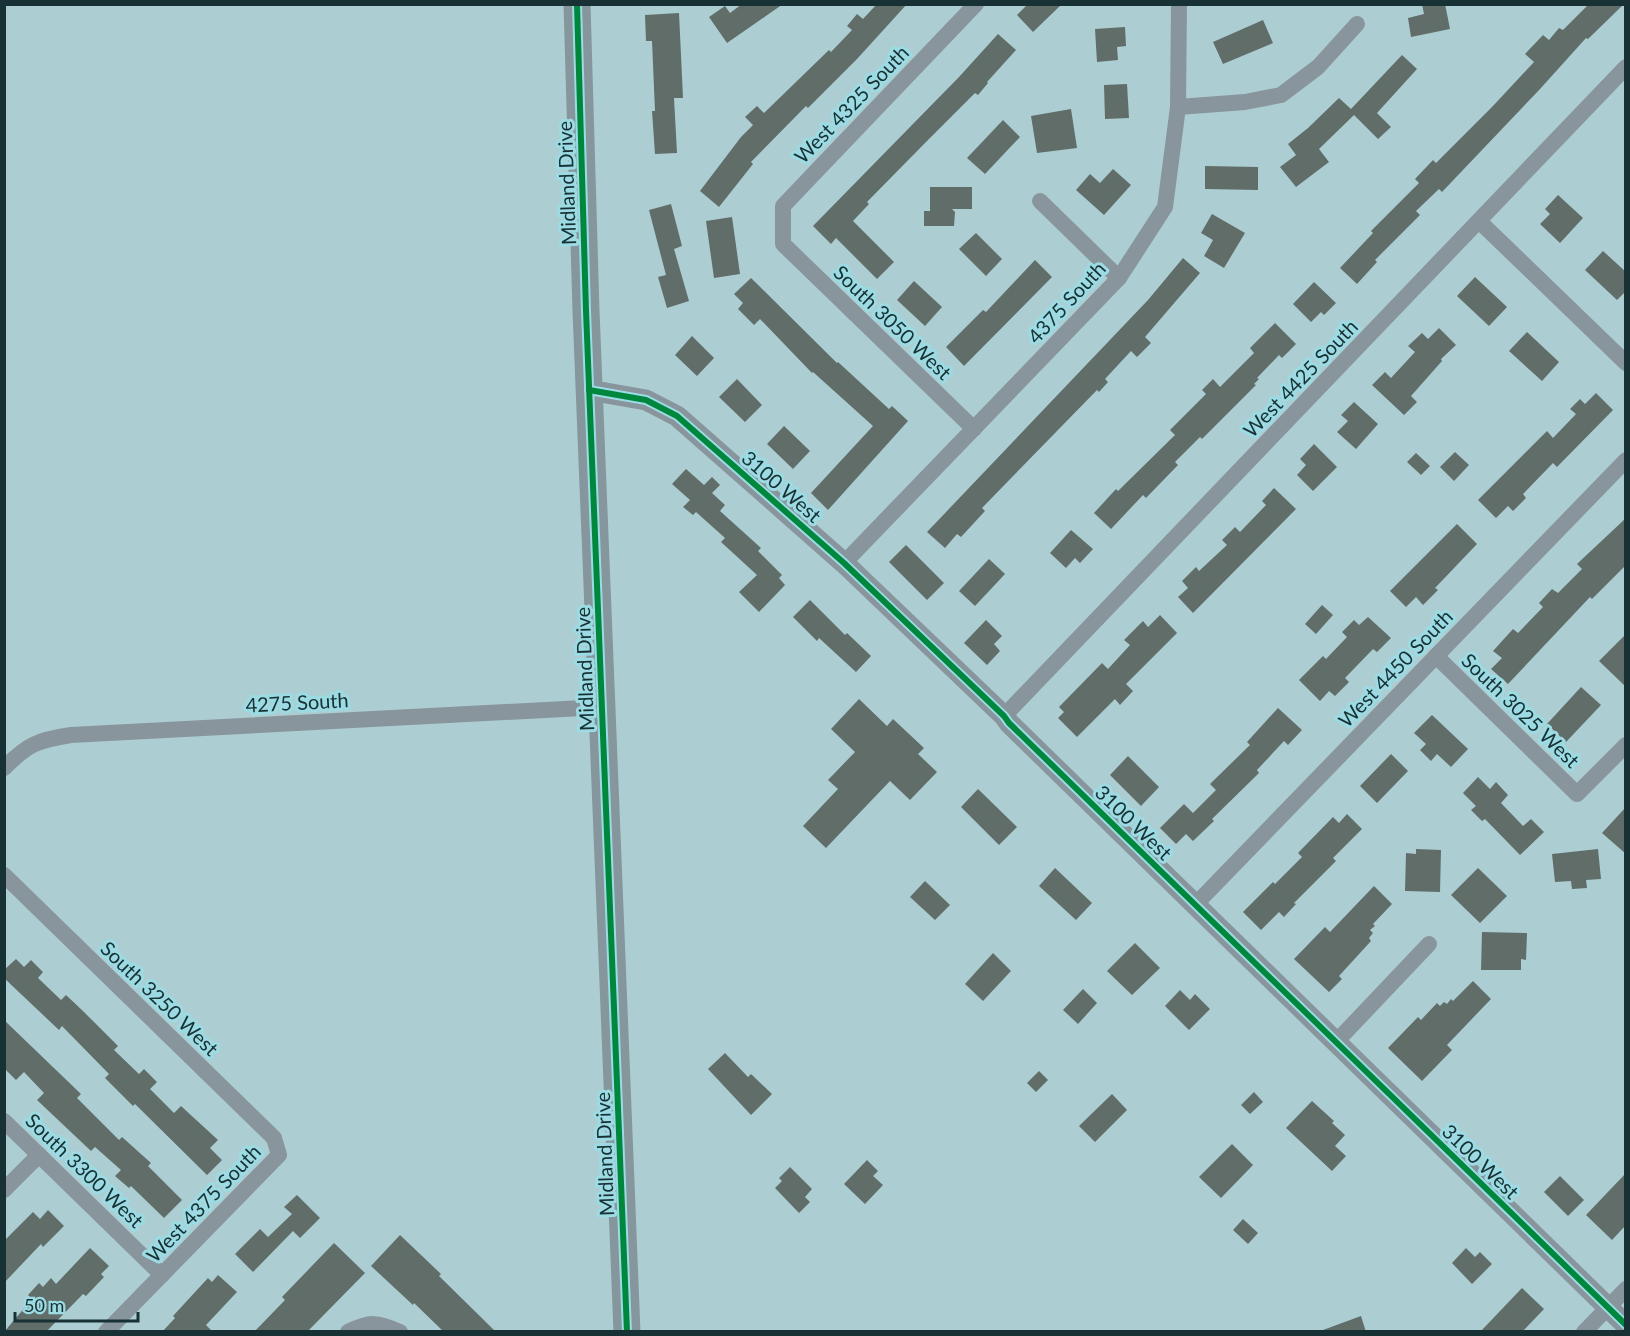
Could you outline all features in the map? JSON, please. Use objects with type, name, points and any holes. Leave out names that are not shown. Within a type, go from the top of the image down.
[{"type":"main road","name":"Midland Drive","points":[[578,4],[589,390],[627,1332]]},
{"type":"street","name":"West 4325 South","points":[[783,244],[783,206],[976,4]]},
{"type":"street","name":"4375 South","points":[[844,563],[1119,278],[1165,207],[1178,107],[1179,4]]},
{"type":"street","points":[[1178,107],[1245,102],[1281,95],[1318,67],[1357,24]]},
{"type":"street","name":"West 4425 South","points":[[1004,716],[1626,68]]},
{"type":"street","points":[[1040,201],[1119,278]]},
{"type":"street","points":[[1479,221],[1626,363]]},
{"type":"street","name":"South 3050 West","points":[[783,244],[974,429]]},
{"type":"street","name":"3100 West","points":[[589,390],[646,400],[677,416],[844,563],[1004,716],[1626,1325]]},
{"type":"street","name":"West 4450 South","points":[[1195,905],[1626,460]]},
{"type":"street","name":"South 3025 West","points":[[1436,656],[1577,794],[1626,745]]},
{"type":"street","name":"4275 South","points":[[4,768],[21,751],[44,739],[71,735],[602,707]]},
{"type":"street","name":"South 3250 West","points":[[4,875],[274,1138],[279,1155]]},
{"type":"street","points":[[1336,1042],[1429,944]]},
{"type":"street","name":"South 3300 West","points":[[4,1121],[162,1275]]},
{"type":"street","points":[[4,1190],[39,1155]]},
{"type":"street","name":"West 4375 South","points":[[106,1332],[279,1155]]},
{"type":"street","points":[[1584,1332],[1626,1289]]},
{"type":"street","points":[[355,1328],[380,1323],[400,1332]]},
{"type":"building","points":[[742,4],[783,4],[727,43],[709,17],[725,6],[730,13]]},
{"type":"building","points":[[877,4],[907,4],[857,59],[808,108],[806,106],[751,162],[753,164],[719,207],[700,191],[741,137],[753,125],[745,117],[757,106],[764,113],[852,30],[847,26],[857,14],[863,19]]},
{"type":"building","points":[[1028,4],[1062,4],[1033,32],[1017,15]]},
{"type":"building","points":[[1422,4],[1445,4],[1450,29],[1411,37],[1408,18],[1424,14]]},
{"type":"building","points":[[1589,4],[1624,4],[1588,39],[1586,38],[1442,192],[1439,189],[1416,211],[1420,215],[1375,260],[1377,262],[1357,284],[1340,268],[1373,233],[1371,231],[1419,183],[1415,179],[1433,160],[1436,163],[1534,62],[1525,54],[1543,35],[1549,40],[1559,28],[1563,30]]},
{"type":"building","points":[[679,13],[683,98],[674,98],[677,153],[655,154],[652,111],[655,111],[652,41],[646,41],[645,15]]},
{"type":"building","points":[[1263,20],[1273,43],[1223,64],[1213,42]]},
{"type":"building","points":[[1125,27],[1126,46],[1117,47],[1118,60],[1097,62],[1095,29]]},
{"type":"building","points":[[998,34],[1016,50],[978,95],[975,93],[924,144],[867,202],[869,204],[853,221],[894,262],[877,279],[836,238],[831,244],[813,226]]},
{"type":"building","points":[[1402,55],[1417,69],[1377,113],[1391,127],[1378,139],[1354,115],[1319,149],[1329,162],[1296,187],[1280,167],[1296,155],[1288,144],[1339,98],[1351,109]]},
{"type":"building","points":[[1127,84],[1129,118],[1105,119],[1104,85]]},
{"type":"building","points":[[1071,109],[1077,148],[1037,153],[1031,116]]},
{"type":"building","points":[[1003,120],[1020,137],[985,174],[967,158]]},
{"type":"building","points":[[1205,166],[1258,167],[1258,190],[1205,189]]},
{"type":"building","points":[[1113,169],[1131,185],[1104,215],[1076,190],[1090,174],[1100,183]]},
{"type":"building","points":[[930,187],[972,187],[972,209],[952,209],[955,212],[954,226],[924,226],[924,211],[930,211]]},
{"type":"building","points":[[1558,195],[1583,218],[1560,243],[1540,224],[1550,214],[1545,209]]},
{"type":"building","points":[[671,204],[682,246],[674,249],[689,301],[667,308],[658,277],[666,275],[649,210]]},
{"type":"building","points":[[1212,214],[1245,233],[1224,268],[1204,256],[1213,240],[1201,233]]},
{"type":"building","points":[[732,217],[740,274],[714,278],[706,221]]},
{"type":"building","points":[[976,233],[1002,259],[986,276],[959,249]]},
{"type":"building","points":[[1603,251],[1626,272],[1626,291],[1617,300],[1585,270]]},
{"type":"building","points":[[1183,258],[1200,273],[1145,337],[1151,343],[1137,357],[1131,351],[1105,379],[1108,382],[1099,392],[1097,390],[982,508],[985,511],[961,537],[957,534],[945,548],[927,532],[1148,300]]},
{"type":"building","points":[[1035,260],[1052,277],[964,366],[946,347],[983,310],[986,312]]},
{"type":"building","points":[[1475,277],[1507,307],[1489,326],[1457,296]]},
{"type":"building","points":[[751,278],[837,363],[889,409],[892,406],[908,421],[828,510],[811,493],[873,426],[812,373],[760,319],[754,325],[738,309],[743,303],[734,294]]},
{"type":"building","points":[[914,281],[942,307],[925,326],[897,300]]},
{"type":"building","points":[[1314,282],[1336,303],[1324,315],[1321,312],[1311,322],[1293,304]]},
{"type":"building","points":[[1275,323],[1296,344],[1282,358],[1279,355],[1257,378],[1259,379],[1254,384],[1256,385],[1202,439],[1200,437],[1175,462],[1178,465],[1146,498],[1143,495],[1111,529],[1094,513],[1116,489],[1118,491],[1175,435],[1170,430],[1206,394],[1202,390],[1213,379],[1220,387],[1254,353],[1250,348]]},
{"type":"building","points":[[1439,328],[1456,345],[1441,359],[1442,361],[1411,396],[1417,402],[1404,415],[1372,385],[1385,372],[1391,378],[1415,352],[1408,346],[1422,333],[1428,339]]},
{"type":"building","points":[[1527,332],[1559,362],[1542,381],[1509,351]]},
{"type":"building","points":[[692,336],[714,358],[697,376],[675,355]]},
{"type":"building","points":[[737,379],[762,405],[745,422],[719,397]]},
{"type":"building","points":[[1596,393],[1613,410],[1557,467],[1553,463],[1523,494],[1526,498],[1513,511],[1508,506],[1496,518],[1478,500],[1547,431],[1553,438],[1576,414],[1570,409],[1580,399],[1585,404]]},
{"type":"building","points":[[1354,402],[1378,424],[1356,449],[1337,432],[1348,421],[1341,415]]},
{"type":"building","points":[[784,426],[810,451],[793,469],[767,444]]},
{"type":"building","points":[[1314,444],[1337,467],[1313,491],[1297,475],[1306,465],[1300,459]]},
{"type":"building","points":[[1455,452],[1469,465],[1454,481],[1440,467]]},
{"type":"building","points":[[1416,453],[1430,466],[1421,475],[1407,462]]},
{"type":"building","points":[[686,469],[704,485],[712,477],[720,485],[712,493],[725,505],[720,511],[761,548],[758,551],[782,575],[779,578],[785,585],[759,612],[739,592],[757,575],[721,542],[725,538],[696,512],[693,515],[683,507],[690,500],[672,484]]},
{"type":"building","points":[[1274,488],[1296,509],[1193,613],[1178,597],[1188,588],[1182,581],[1196,567],[1199,571],[1227,545],[1222,540],[1235,527],[1240,532],[1266,505],[1262,501]]},
{"type":"building","points":[[1626,518],[1626,565],[1592,599],[1590,597],[1508,684],[1491,669],[1502,658],[1493,651],[1513,629],[1518,633],[1543,607],[1539,603],[1552,589],[1558,593],[1582,569],[1577,564]]},
{"type":"building","points":[[1457,524],[1477,544],[1435,588],[1438,590],[1423,605],[1416,597],[1406,607],[1390,591]]},
{"type":"building","points":[[1071,530],[1093,549],[1080,563],[1075,558],[1066,568],[1050,553]]},
{"type":"building","points":[[906,545],[944,583],[927,600],[889,562]]},
{"type":"building","points":[[989,559],[1005,574],[975,606],[959,591]]},
{"type":"building","points":[[810,600],[845,635],[847,633],[871,656],[856,672],[819,638],[817,641],[793,617]]},
{"type":"building","points":[[1322,605],[1333,615],[1316,634],[1305,624]]},
{"type":"building","points":[[1160,615],[1177,633],[1126,684],[1133,691],[1120,705],[1115,699],[1077,737],[1058,718],[1064,712],[1059,707],[1102,663],[1108,669],[1130,645],[1124,640],[1143,621],[1148,627]]},
{"type":"building","points":[[1368,617],[1391,638],[1377,652],[1373,649],[1345,678],[1349,682],[1335,696],[1329,691],[1320,701],[1299,680],[1323,656],[1326,659],[1347,637],[1342,632],[1354,620],[1359,625]]},
{"type":"building","points":[[986,620],[1002,636],[994,644],[1000,651],[987,665],[964,643]]},
{"type":"building","points":[[1626,634],[1626,687],[1599,661]]},
{"type":"building","points":[[1581,687],[1601,705],[1566,742],[1547,724]]},
{"type":"building","points":[[859,699],[887,726],[893,719],[924,748],[918,754],[937,772],[910,800],[890,781],[826,848],[803,826],[838,789],[828,780],[855,752],[831,729]]},
{"type":"building","points":[[1278,708],[1302,730],[1288,745],[1284,741],[1257,770],[1259,773],[1193,841],[1186,834],[1176,844],[1160,828],[1184,804],[1193,813],[1216,790],[1210,784],[1250,745],[1247,742]]},
{"type":"building","points":[[1432,715],[1468,749],[1451,767],[1437,754],[1431,761],[1420,750],[1426,744],[1414,733]]},
{"type":"building","points":[[1391,754],[1408,771],[1377,803],[1360,786]]},
{"type":"building","points":[[1128,756],[1159,787],[1141,806],[1110,775]]},
{"type":"building","points":[[1478,777],[1490,789],[1496,782],[1508,795],[1501,803],[1523,826],[1531,819],[1544,832],[1520,855],[1485,819],[1482,821],[1471,810],[1476,806],[1463,793]]},
{"type":"building","points":[[978,789],[1017,827],[999,845],[961,807]]},
{"type":"building","points":[[1626,807],[1626,854],[1602,833]]},
{"type":"building","points":[[1347,814],[1362,829],[1333,858],[1336,861],[1294,903],[1296,904],[1284,917],[1279,912],[1261,930],[1243,912],[1302,857],[1298,853],[1333,817],[1339,823]]},
{"type":"building","points":[[1416,849],[1441,850],[1440,892],[1405,891],[1406,853],[1416,854]]},
{"type":"building","points":[[1598,849],[1601,879],[1586,880],[1587,888],[1572,889],[1571,881],[1555,882],[1552,854]]},
{"type":"building","points":[[1055,868],[1092,903],[1076,920],[1039,886]]},
{"type":"building","points":[[1478,868],[1507,896],[1480,923],[1451,895]]},
{"type":"building","points":[[925,881],[950,905],[935,920],[910,897]]},
{"type":"building","points":[[1374,886],[1392,904],[1373,924],[1375,926],[1370,930],[1373,933],[1369,938],[1371,941],[1339,976],[1342,979],[1329,992],[1294,959],[1325,927],[1330,932]]},
{"type":"building","points":[[1482,932],[1527,933],[1526,960],[1521,959],[1521,970],[1481,970]]},
{"type":"building","points":[[1135,943],[1160,968],[1132,995],[1107,971]]},
{"type":"building","points":[[993,953],[1011,971],[983,1001],[965,984]]},
{"type":"building","points":[[16,959],[24,967],[31,960],[43,972],[38,978],[61,1000],[66,995],[84,1012],[118,1046],[114,1050],[139,1074],[144,1069],[157,1082],[150,1089],[174,1113],[181,1106],[218,1140],[210,1148],[222,1160],[207,1175],[135,1104],[133,1106],[105,1078],[109,1074],[62,1026],[59,1030],[4,978],[4,970]]},
{"type":"building","points":[[1473,981],[1491,999],[1447,1045],[1452,1050],[1422,1081],[1388,1048],[1418,1017],[1421,1020],[1437,1003],[1440,1006],[1444,1002],[1447,1004],[1451,999],[1453,1001]]},
{"type":"building","points":[[1083,989],[1097,1003],[1078,1024],[1063,1010]]},
{"type":"building","points":[[1180,990],[1190,1000],[1195,994],[1210,1009],[1189,1030],[1165,1006]]},
{"type":"building","points":[[4,1020],[81,1094],[77,1098],[119,1140],[122,1137],[151,1163],[148,1166],[182,1200],[164,1218],[131,1186],[129,1188],[115,1176],[121,1170],[95,1147],[91,1151],[37,1100],[44,1093],[24,1072],[16,1080],[4,1068]]},
{"type":"building","points":[[725,1053],[748,1077],[751,1074],[772,1094],[751,1115],[708,1069]]},
{"type":"building","points":[[1039,1071],[1048,1080],[1036,1092],[1027,1083]]},
{"type":"building","points":[[1254,1092],[1263,1102],[1250,1114],[1241,1105]]},
{"type":"building","points":[[1112,1094],[1127,1110],[1095,1142],[1079,1126]]},
{"type":"building","points":[[1312,1101],[1334,1121],[1332,1123],[1345,1135],[1335,1146],[1346,1156],[1332,1171],[1286,1128]]},
{"type":"building","points":[[1232,1144],[1253,1165],[1221,1198],[1199,1177]]},
{"type":"building","points":[[867,1160],[878,1171],[873,1176],[883,1185],[865,1204],[844,1184]]},
{"type":"building","points":[[790,1167],[812,1189],[805,1197],[810,1202],[799,1213],[775,1188],[782,1181],[779,1178]]},
{"type":"building","points":[[1626,1173],[1626,1225],[1612,1240],[1586,1215]]},
{"type":"building","points":[[1560,1176],[1584,1200],[1568,1216],[1544,1192]]},
{"type":"building","points":[[297,1195],[320,1218],[300,1238],[293,1231],[253,1272],[235,1254],[260,1229],[268,1237],[292,1214],[284,1207]]},
{"type":"building","points":[[48,1210],[64,1226],[43,1247],[41,1244],[4,1283],[4,1241],[33,1212],[40,1219]]},
{"type":"building","points":[[1243,1219],[1258,1233],[1248,1244],[1233,1230]]},
{"type":"building","points":[[400,1235],[496,1332],[444,1332],[371,1266]]},
{"type":"building","points":[[334,1243],[365,1273],[307,1332],[254,1332],[285,1300],[282,1297]]},
{"type":"building","points":[[90,1248],[109,1266],[101,1274],[104,1277],[86,1296],[83,1294],[46,1332],[4,1332],[32,1299],[28,1295],[39,1283],[43,1287],[51,1278],[56,1284]]},
{"type":"building","points":[[1466,1248],[1475,1257],[1480,1252],[1492,1264],[1472,1284],[1452,1263]]},
{"type":"building","points":[[218,1275],[237,1292],[206,1325],[213,1332],[162,1332],[175,1318],[173,1316],[208,1278],[212,1282]]},
{"type":"building","points":[[1522,1288],[1544,1309],[1522,1332],[1480,1332]]},
{"type":"building","points":[[1361,1316],[1366,1332],[1323,1332],[1323,1330]]},
{"type":"cycle path","points":[[577,4],[586,311],[627,1332]]},
{"type":"cycle path","points":[[589,390],[646,400],[677,416],[844,563],[1004,716],[1626,1325]]}]
